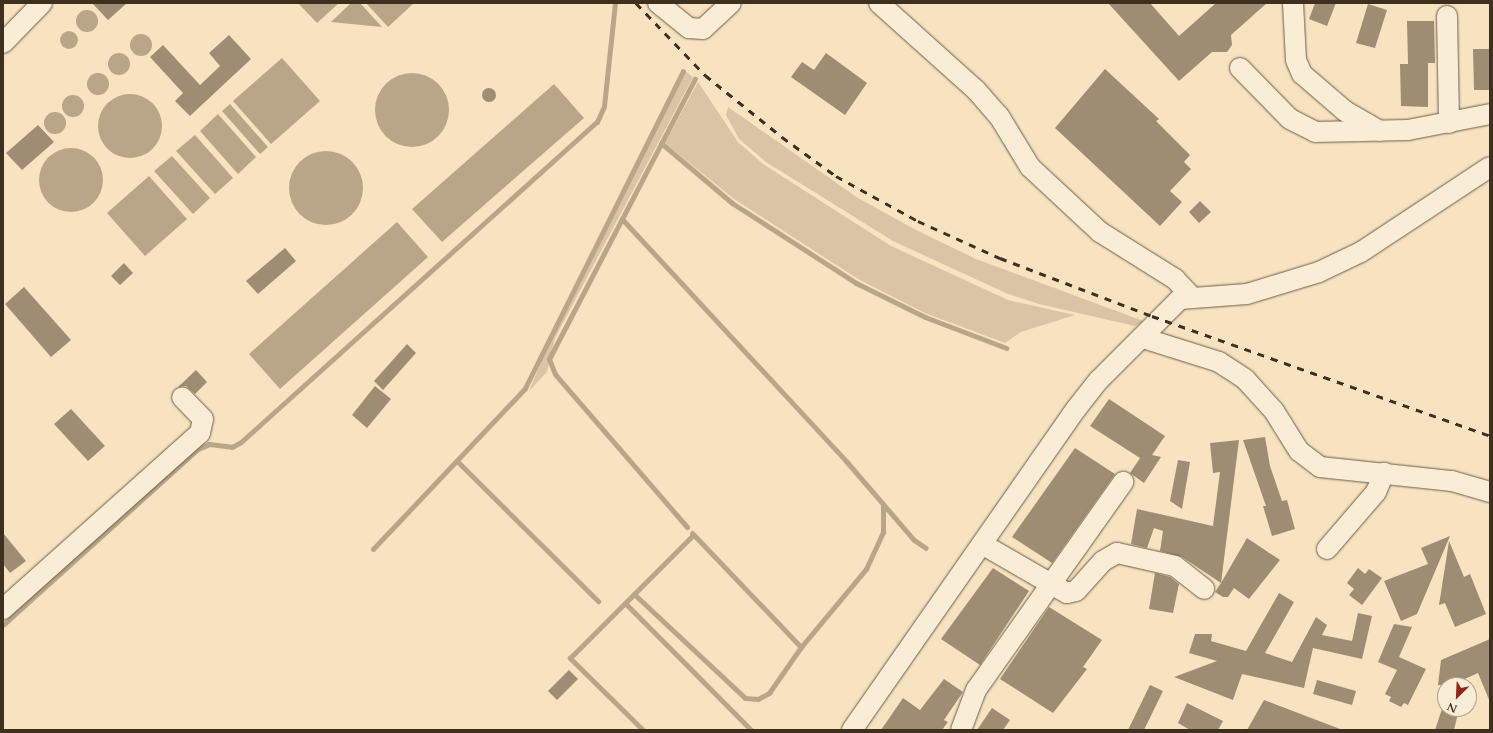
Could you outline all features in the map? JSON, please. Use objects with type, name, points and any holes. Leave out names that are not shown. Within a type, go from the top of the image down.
[{"type":"street","points":[[3,43],[42,3]]},
{"type":"street","points":[[658,3],[689,28],[703,29],[731,3]]},
{"type":"street","points":[[879,3],[976,90],[999,116],[1030,167],[1100,232],[1175,279],[1190,296]]},
{"type":"street","points":[[1293,3],[1296,60],[1302,74],[1345,111],[1380,131]]},
{"type":"street","points":[[1447,16],[1448,123]]},
{"type":"street","points":[[1240,68],[1303,129],[1339,133],[1380,131],[1448,123],[1490,114]]},
{"type":"street","points":[[852,730],[1081,403],[1099,380],[1144,338],[1180,299],[1190,296],[1247,294],[1319,272],[1361,252],[1490,167]]},
{"type":"street","points":[[1144,338],[1219,362],[1245,379],[1274,411],[1310,462],[1344,471],[1384,473],[1452,481],[1490,492]]},
{"type":"street","points":[[3,609],[200,433],[203,420],[182,397]]},
{"type":"street","points":[[1327,549],[1376,492],[1384,473]]},
{"type":"street","points":[[961,730],[976,690],[1123,482]]},
{"type":"street","points":[[982,544],[1067,593],[1076,592],[1103,561],[1117,553],[1175,566],[1204,589]]},
{"type":"shaded area","points":[[298,3],[339,3],[317,23]]},
{"type":"shaded area","points":[[351,3],[360,3],[382,27],[331,22]]},
{"type":"shaded area","points":[[366,3],[414,3],[388,27]]},
{"type":"shaded area","points":[[87,10],[95,13],[98,21],[95,29],[87,32],[79,29],[76,21],[79,13]]},
{"type":"shaded area","points":[[69,31],[75,34],[78,40],[75,46],[69,49],[63,46],[60,40],[63,34]]},
{"type":"shaded area","points":[[141,34],[149,37],[152,45],[149,53],[141,56],[133,53],[130,45],[133,37]]},
{"type":"shaded area","points":[[119,53],[127,56],[130,64],[127,72],[119,75],[111,72],[108,64],[111,56]]},
{"type":"shaded area","points":[[282,58],[320,101],[271,144],[233,101]]},
{"type":"shaded area","points":[[685,71],[693,77],[555,338],[547,372],[529,391],[552,336]]},
{"type":"shaded area","points":[[98,73],[106,76],[109,84],[106,92],[98,95],[90,92],[87,84],[90,76]]},
{"type":"shaded area","points":[[412,73],[433,79],[443,89],[449,110],[443,131],[433,141],[412,147],[391,141],[381,131],[375,110],[381,89],[391,79]]},
{"type":"shaded area","points":[[698,82],[738,142],[763,164],[891,246],[1008,300],[1075,315],[1021,332],[1005,343],[925,313],[858,279],[734,199],[665,143]]},
{"type":"shaded area","points":[[554,84],[584,118],[442,242],[412,209]]},
{"type":"shaded area","points":[[130,94],[142,97],[153,103],[159,114],[162,126],[159,138],[153,149],[142,155],[130,158],[118,155],[107,149],[101,138],[98,126],[101,114],[107,103],[118,97]]},
{"type":"shaded area","points":[[73,95],[81,98],[84,106],[81,114],[73,117],[65,114],[62,106],[65,98]]},
{"type":"shaded area","points":[[230,104],[268,147],[260,154],[222,111]]},
{"type":"shaded area","points":[[728,107],[858,198],[916,230],[976,259],[1146,322],[1135,326],[1039,304],[1008,294],[893,241],[766,162],[739,139],[726,115]]},
{"type":"shaded area","points":[[55,112],[63,115],[66,123],[63,131],[55,134],[47,131],[44,123],[47,115]]},
{"type":"shaded area","points":[[218,114],[256,157],[238,174],[200,131]]},
{"type":"shaded area","points":[[195,135],[233,178],[215,194],[176,151]]},
{"type":"shaded area","points":[[71,148],[89,153],[94,157],[98,162],[103,180],[98,198],[94,203],[89,207],[71,212],[53,207],[48,203],[44,198],[39,180],[44,162],[48,157],[53,153]]},
{"type":"shaded area","points":[[326,151],[347,157],[357,167],[363,188],[357,209],[347,219],[326,225],[305,219],[295,209],[289,188],[295,167],[305,157]]},
{"type":"shaded area","points":[[172,156],[210,198],[193,214],[154,171]]},
{"type":"shaded area","points":[[149,176],[187,219],[145,256],[107,213]]},
{"type":"shaded area","points":[[397,222],[428,257],[280,389],[249,354]]},
{"type":"building","points":[[92,3],[127,3],[108,20]]},
{"type":"building","points":[[1108,3],[1150,3],[1179,36],[1216,3],[1267,3],[1231,35],[1232,45],[1227,52],[1212,52],[1179,81]]},
{"type":"building","points":[[1315,3],[1336,3],[1327,26],[1309,19]]},
{"type":"building","points":[[1368,4],[1387,10],[1375,48],[1356,43]]},
{"type":"building","points":[[1407,21],[1434,21],[1435,63],[1428,63],[1428,107],[1401,106],[1400,64],[1408,64]]},
{"type":"building","points":[[229,35],[251,59],[190,116],[175,101],[183,93],[150,57],[163,45],[200,85],[220,66],[209,53]]},
{"type":"building","points":[[1473,49],[1490,49],[1490,90],[1474,90]]},
{"type":"building","points":[[826,53],[867,83],[845,115],[791,77],[802,62],[814,70]]},
{"type":"building","points":[[1105,69],[1159,119],[1156,121],[1190,155],[1184,162],[1191,169],[1170,191],[1182,202],[1160,226],[1055,128]]},
{"type":"building","points":[[489,88],[494,90],[496,95],[494,100],[489,102],[484,100],[482,95],[484,90]]},
{"type":"building","points":[[38,125],[54,142],[22,170],[6,153]]},
{"type":"building","points":[[1200,201],[1211,212],[1199,223],[1189,212]]},
{"type":"building","points":[[285,248],[296,261],[258,294],[246,281]]},
{"type":"building","points":[[124,263],[133,273],[120,285],[111,276]]},
{"type":"building","points":[[24,287],[71,340],[51,357],[5,304]]},
{"type":"building","points":[[407,344],[416,353],[383,390],[374,381]]},
{"type":"building","points":[[196,370],[207,382],[195,394],[186,386],[178,387]]},
{"type":"building","points":[[375,386],[391,399],[367,428],[352,415]]},
{"type":"building","points":[[1109,399],[1165,436],[1152,455],[1161,457],[1144,483],[1130,473],[1140,458],[1090,426]]},
{"type":"building","points":[[71,409],[105,446],[88,461],[54,424]]},
{"type":"building","points":[[1265,437],[1270,466],[1282,501],[1287,500],[1295,529],[1272,536],[1263,506],[1266,506],[1243,440]]},
{"type":"building","points":[[1239,440],[1221,583],[1182,557],[1160,551],[1163,531],[1154,528],[1147,548],[1131,544],[1137,509],[1213,526],[1220,472],[1213,473],[1210,443]]},
{"type":"building","points":[[1075,448],[1115,474],[1052,563],[1012,537]]},
{"type":"building","points":[[1178,460],[1190,462],[1182,509],[1170,501]]},
{"type":"building","points":[[3,533],[26,561],[10,573],[3,564]]},
{"type":"building","points":[[1450,536],[1417,614],[1401,621],[1384,581],[1428,564],[1421,548]]},
{"type":"building","points":[[1247,538],[1280,560],[1249,599],[1234,588],[1228,597],[1223,597],[1215,592]]},
{"type":"building","points":[[1449,541],[1464,577],[1470,574],[1486,614],[1455,627],[1445,603],[1439,605]]},
{"type":"building","points":[[993,568],[1029,591],[980,665],[941,639]]},
{"type":"building","points":[[1358,568],[1365,574],[1369,569],[1382,578],[1362,605],[1349,595],[1354,589],[1347,583]]},
{"type":"building","points":[[1155,573],[1170,577],[1179,584],[1173,613],[1149,609]]},
{"type":"building","points":[[1279,593],[1294,602],[1265,653],[1292,662],[1316,617],[1327,625],[1322,635],[1352,641],[1358,613],[1372,616],[1362,659],[1313,648],[1304,688],[1242,674],[1233,700],[1174,677],[1217,661],[1189,653],[1195,634],[1212,634],[1211,641],[1246,651]]},
{"type":"building","points":[[1049,607],[1102,640],[1083,667],[1087,669],[1053,713],[1000,679]]},
{"type":"building","points":[[1394,624],[1412,627],[1399,657],[1426,669],[1408,705],[1404,703],[1401,707],[1389,701],[1391,697],[1385,694],[1397,670],[1378,662]]},
{"type":"building","points":[[1490,639],[1490,702],[1478,673],[1469,677],[1439,677],[1441,660]]},
{"type":"building","points":[[569,670],[578,679],[557,700],[548,691]]},
{"type":"building","points":[[944,679],[963,692],[944,720],[948,722],[942,730],[881,730],[903,698],[920,710]]},
{"type":"building","points":[[1317,680],[1356,691],[1352,705],[1313,694]]},
{"type":"building","points":[[1150,685],[1163,691],[1144,730],[1128,730]]},
{"type":"building","points":[[1264,700],[1340,729],[1340,730],[1247,730]]},
{"type":"building","points":[[1187,703],[1223,721],[1218,730],[1190,730],[1178,723]]},
{"type":"building","points":[[992,708],[1010,720],[1003,730],[977,730]]},
{"type":"building","points":[[1439,717],[1457,717],[1454,730],[1435,730]]},
{"type":"waterway","points":[[3,625],[198,449],[209,444],[232,447],[241,442],[597,122],[604,106],[615,3]]},
{"type":"waterway","points":[[373,549],[525,388],[683,71]]},
{"type":"waterway","points":[[687,527],[555,374],[549,359],[695,79]]},
{"type":"waterway","points":[[661,143],[732,203],[856,283],[925,317],[1006,348]]},
{"type":"waterway","points":[[622,219],[846,461],[914,540],[926,548]]},
{"type":"waterway","points":[[457,461],[598,601]]},
{"type":"waterway","points":[[634,594],[745,698],[758,699],[769,693],[801,647],[866,569],[883,532],[883,505]]},
{"type":"waterway","points":[[692,533],[801,647]]},
{"type":"waterway","points":[[643,730],[570,658],[693,535]]},
{"type":"waterway","points":[[625,603],[751,730]]},
{"type":"railway","points":[[636,3],[705,75],[782,137],[836,176],[918,221],[1000,258],[1152,316],[1490,436]]}]
